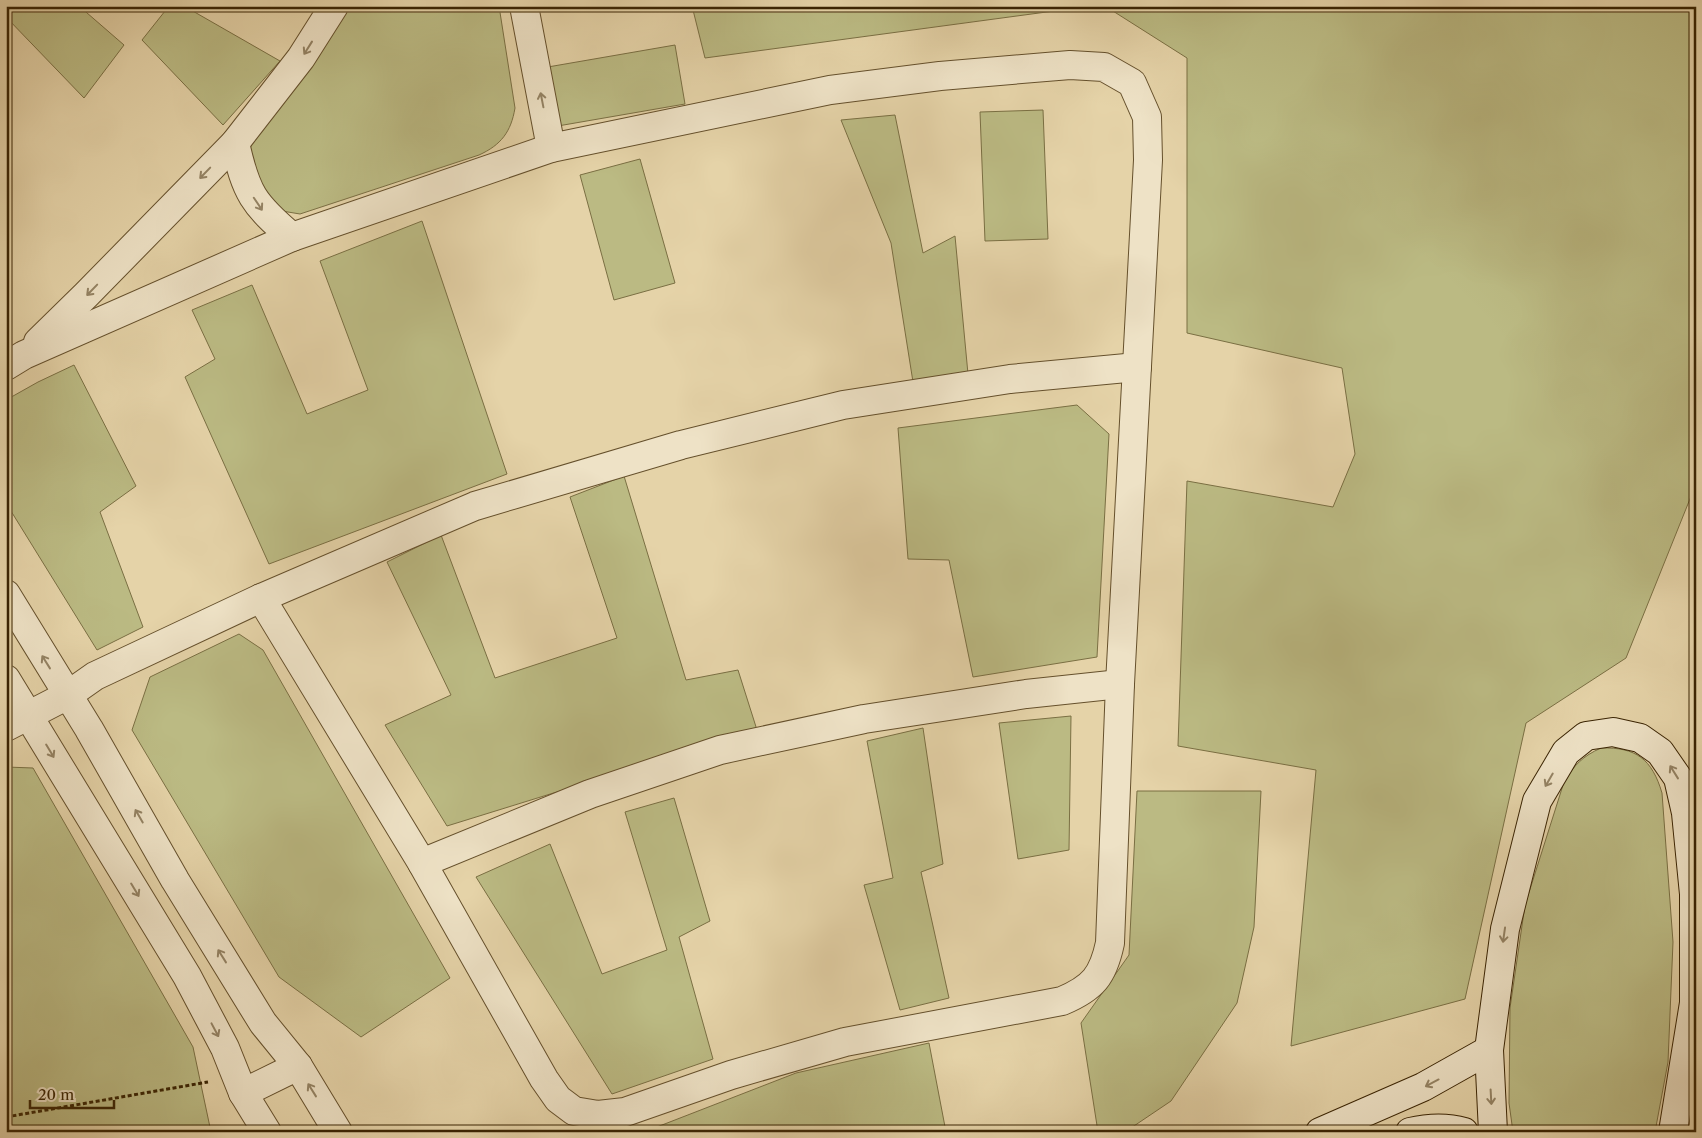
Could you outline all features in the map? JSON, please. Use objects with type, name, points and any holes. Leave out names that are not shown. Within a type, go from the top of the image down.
[{"type":"street","points":[[15,360],[86,296],[235,143],[301,58],[334,6]]},
{"type":"street","points":[[524,6],[551,148]]},
{"type":"street","points":[[15,360],[292,237],[551,148],[830,90],[940,76],[1070,65],[1104,67],[1132,83],[1146,117],[1148,187],[1120,684],[1110,943],[1106,964],[1097,978],[1080,993],[1062,1001],[845,1042],[731,1075],[625,1112],[598,1115],[574,1112],[558,1099],[544,1079],[422,863],[261,598]]},
{"type":"street","points":[[235,143],[241,172],[248,190],[264,214],[292,237]]},
{"type":"street","points":[[18,721],[68,695],[96,676],[261,598],[475,506],[681,445],[843,405],[1010,379],[1137,367]]},
{"type":"street","points":[[6,594],[68,695],[175,880],[253,1006],[298,1066],[338,1132]]},
{"type":"street","points":[[6,679],[18,721],[187,976],[225,1048],[240,1085],[267,1132]]},
{"type":"street","points":[[422,863],[590,794],[720,750],[864,719],[1026,694],[1120,684]]},
{"type":"street","points":[[1493,1132],[1489,1050],[1505,929],[1537,801],[1566,752],[1586,736],[1613,732],[1640,738],[1660,752],[1678,778],[1686,813],[1694,894],[1694,1004],[1673,1132]]},
{"type":"street","points":[[1320,1132],[1423,1087],[1489,1050]]},
{"type":"street","points":[[240,1085],[298,1066]]},
{"type":"street","points":[[1410,1132],[1423,1129],[1454,1129],[1464,1132]]},
{"type":"path","points":[[6,1117],[240,1085]]},
{"type":"shaded area","points":[[6,6],[79,6],[124,45],[84,98],[6,17]]},
{"type":"shaded area","points":[[169,6],[184,6],[280,61],[223,125],[142,40]]},
{"type":"shaded area","points":[[347,6],[499,6],[515,108],[511,124],[499,142],[479,155],[300,214],[282,211],[267,202],[248,154],[254,137]]},
{"type":"shaded area","points":[[692,6],[1091,6],[705,58]]},
{"type":"shaded area","points":[[1105,6],[1696,6],[1696,484],[1626,658],[1526,723],[1465,999],[1291,1046],[1316,770],[1178,746],[1187,481],[1333,507],[1355,454],[1342,368],[1187,333],[1187,58]]},
{"type":"shaded area","points":[[675,45],[685,104],[552,127],[542,68]]},
{"type":"shaded area","points":[[1043,110],[1048,239],[985,241],[980,112]]},
{"type":"shaded area","points":[[895,115],[923,253],[955,236],[968,374],[913,382],[891,243],[841,120]]},
{"type":"shaded area","points":[[640,159],[675,283],[614,300],[580,175]]},
{"type":"shaded area","points":[[422,221],[507,474],[269,564],[185,377],[215,359],[192,310],[252,285],[307,414],[368,390],[320,261]]},
{"type":"shaded area","points":[[74,365],[136,486],[100,512],[143,627],[97,650],[6,503],[6,400]]},
{"type":"shaded area","points":[[1077,405],[1109,434],[1097,657],[973,677],[949,560],[908,559],[898,428]]},
{"type":"shaded area","points":[[624,476],[686,680],[738,670],[757,730],[447,826],[385,725],[451,695],[387,562],[441,535],[495,678],[617,638],[570,497]]},
{"type":"shaded area","points":[[239,634],[263,650],[450,978],[361,1037],[279,977],[132,730],[150,677]]},
{"type":"shaded area","points":[[1071,716],[1069,850],[1018,859],[999,723]]},
{"type":"shaded area","points":[[923,728],[943,864],[921,872],[949,998],[900,1010],[864,885],[893,878],[867,741]]},
{"type":"shaded area","points":[[1601,748],[1624,750],[1641,757],[1653,771],[1662,793],[1673,942],[1668,1062],[1655,1132],[1513,1132],[1509,1103],[1510,1008],[1525,905],[1564,782],[1580,762],[1589,754]]},
{"type":"shaded area","points":[[6,767],[33,768],[193,1047],[211,1132],[6,1132]]},
{"type":"shaded area","points":[[1137,791],[1261,791],[1254,927],[1237,1003],[1171,1101],[1125,1132],[1098,1132],[1081,1023],[1129,955]]},
{"type":"shaded area","points":[[674,798],[710,921],[679,937],[713,1059],[612,1094],[476,877],[550,844],[602,974],[667,950],[625,812]]},
{"type":"shaded area","points":[[929,1043],[946,1132],[644,1132],[796,1073]]}]
